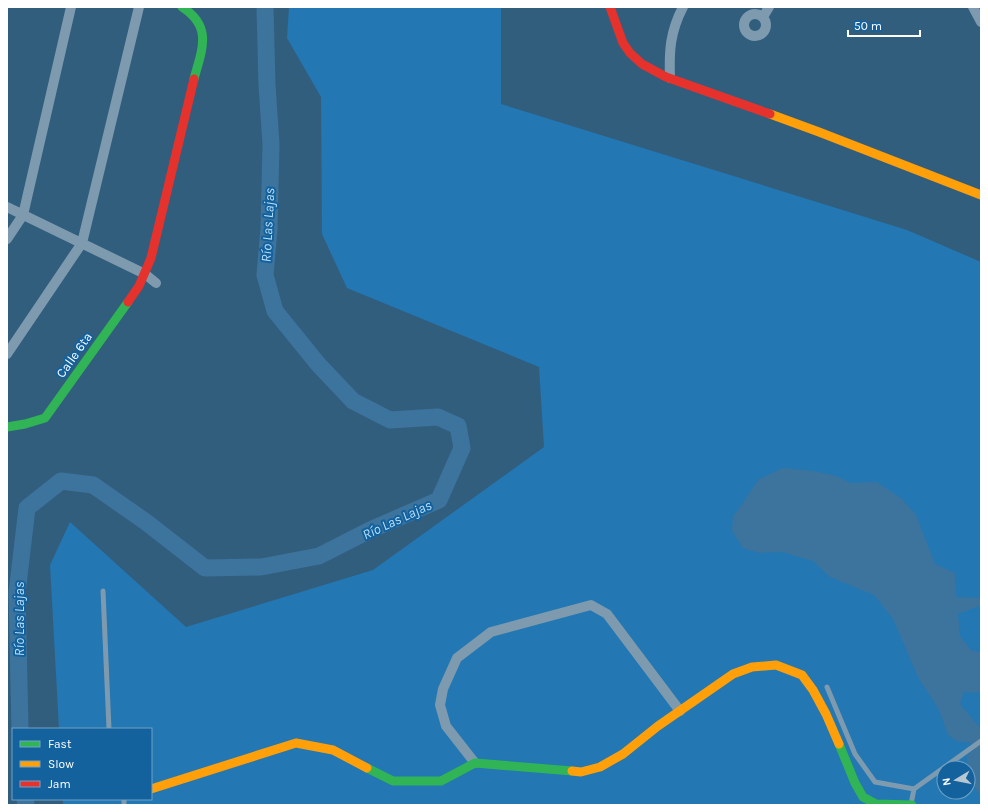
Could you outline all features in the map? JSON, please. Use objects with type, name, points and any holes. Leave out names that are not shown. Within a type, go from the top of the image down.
[{"type":"street","points":[[7,239],[23,215],[71,7]]},
{"type":"street","points":[[7,354],[82,244],[139,7]]},
{"type":"street","name":"Calle 6ta","points":[[7,427],[25,424],[45,418],[139,286],[151,258],[203,44],[201,25],[192,14],[182,7]]},
{"type":"street","points":[[610,7],[619,34],[630,54],[648,68],[670,78],[819,132],[981,194]]},
{"type":"street","points":[[670,78],[669,47],[678,16],[683,7]]},
{"type":"street","points":[[763,18],[769,7]]},
{"type":"street","points":[[973,7],[981,22]]},
{"type":"street","points":[[7,207],[144,274],[156,283]]},
{"type":"street","points":[[475,763],[446,726],[440,706],[442,689],[457,658],[491,632],[591,605],[607,614],[680,711]]},
{"type":"street","points":[[152,789],[296,743],[333,750],[393,781],[441,781],[475,763],[581,772],[600,767],[623,754],[658,726],[733,674],[752,667],[776,665],[802,675],[813,690],[826,714],[855,783],[863,797],[876,804],[912,805]]},
{"type":"lane","points":[[103,591],[109,728]]},
{"type":"lane","points":[[826,687],[855,754],[875,782],[914,789],[981,740]]},
{"type":"lane","points":[[912,805],[914,789]]},
{"type":"shaded area","points":[[289,7],[501,7],[501,104],[907,230],[981,262],[981,805],[63,805],[63,800],[152,800],[152,728],[59,728],[50,565],[70,522],[186,627],[373,570],[544,447],[539,367],[347,288],[322,234],[321,97],[287,38]]},
{"type":"shaded area","points":[[783,468],[814,471],[836,476],[851,483],[877,482],[902,499],[916,515],[935,564],[955,573],[956,597],[981,598],[981,605],[958,614],[960,636],[971,650],[981,653],[981,691],[975,693],[964,692],[960,704],[981,729],[981,797],[976,789],[976,760],[967,760],[967,755],[973,750],[973,745],[970,743],[957,741],[948,735],[939,710],[918,677],[893,619],[874,595],[830,577],[813,561],[782,552],[759,553],[743,548],[732,531],[733,516],[759,479]]},
{"type":"waterway","name":"Río Las Lajas","points":[[20,728],[17,593],[27,508],[61,481],[93,485],[146,522],[205,568],[261,567],[319,556],[370,530],[439,500],[462,448],[458,426],[438,417],[390,420],[353,401],[318,364],[275,311],[265,275],[269,229],[271,144],[267,85],[265,7]]},
{"type":"waterway","name":"Río Las Lajas","points":[[25,800],[26,805]]},
{"type":"traffic: fast","points":[[182,7],[198,22],[202,31],[202,48],[194,79]]},
{"type":"traffic: fast","points":[[7,427],[25,424],[45,418],[128,302]]},
{"type":"traffic: fast","points":[[839,744],[855,783],[863,797],[876,804],[912,805]]},
{"type":"traffic: fast","points":[[367,768],[393,781],[441,781],[475,763],[572,771]]},
{"type":"traffic: slow","points":[[770,114],[981,195]]},
{"type":"traffic: slow","points":[[572,771],[581,772],[600,767],[623,754],[658,726],[733,674],[752,667],[776,665],[802,675],[813,690],[826,714],[839,744]]},
{"type":"traffic: slow","points":[[152,789],[296,743],[333,750],[367,768]]},
{"type":"traffic: jam","points":[[610,7],[623,43],[630,53],[642,64],[666,77],[770,114]]},
{"type":"traffic: jam","points":[[128,302],[139,286],[151,258],[194,79]]}]
